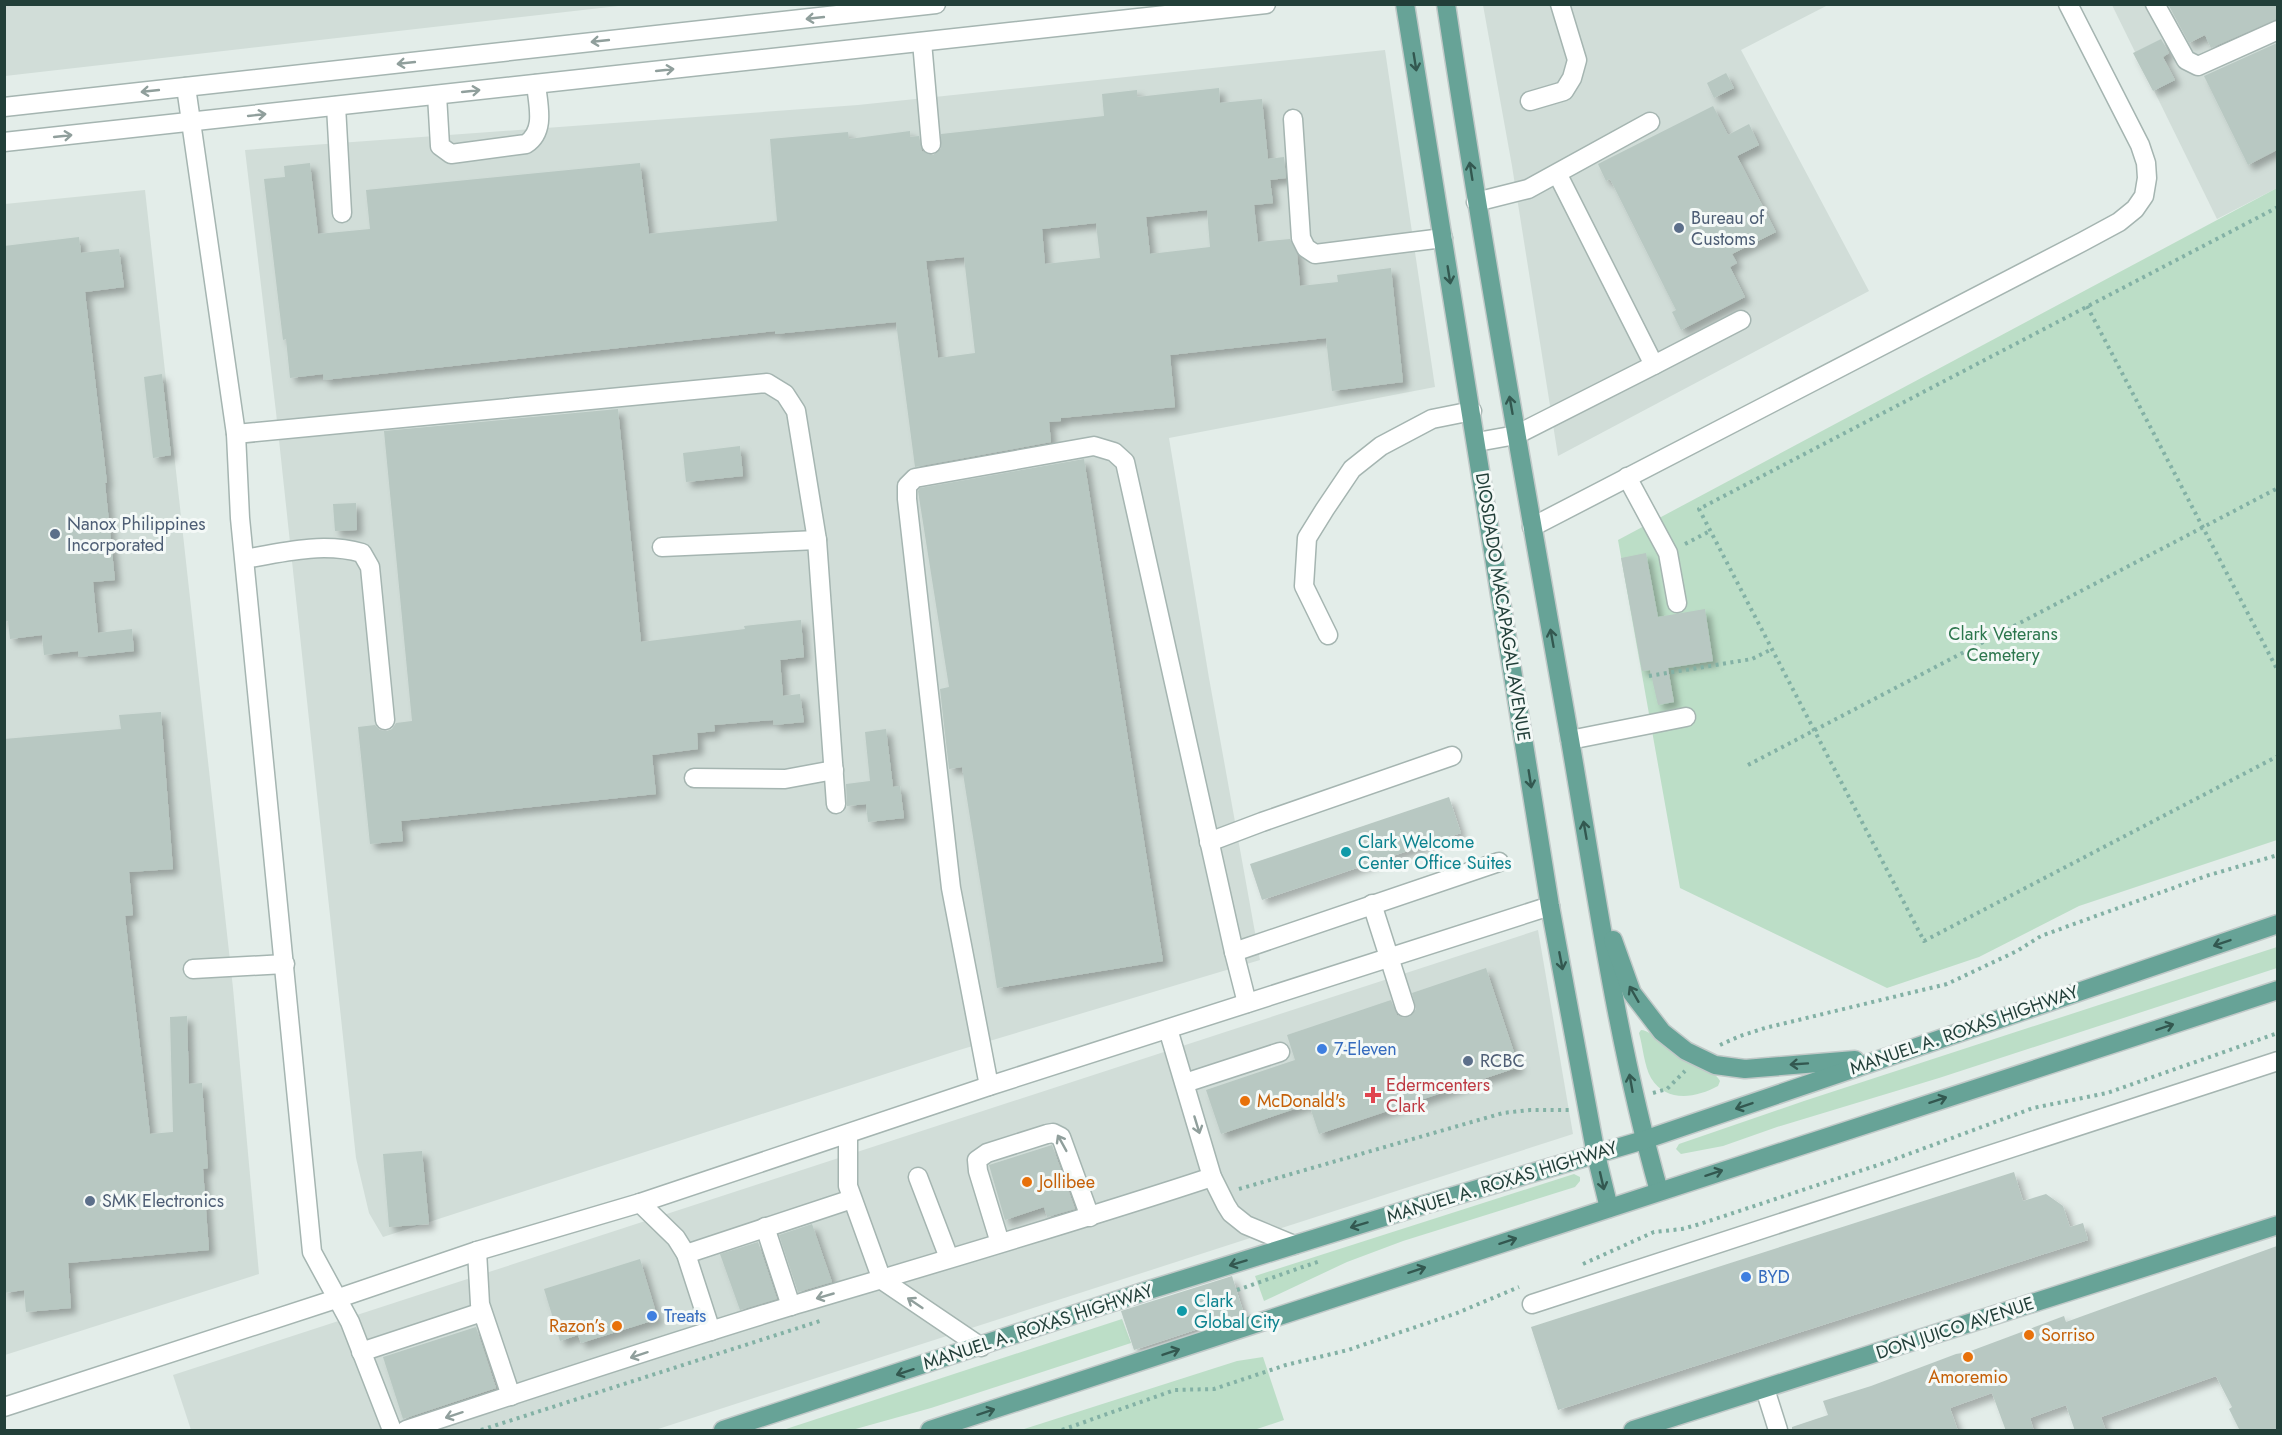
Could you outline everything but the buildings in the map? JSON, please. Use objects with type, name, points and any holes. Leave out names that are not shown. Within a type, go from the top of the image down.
[{"type":"main road","name":"DIOSDADO MACAPAGAL AVENUE","points":[[1405,4],[1550,906],[1596,1155],[1609,1208]]},
{"type":"main road","points":[[1446,4],[1476,202],[1595,888],[1634,1097],[1659,1191]]},
{"type":"main road","points":[[1595,888],[1632,993],[1662,1032],[1686,1051],[1715,1065],[1745,1069],[1879,1059]]},
{"type":"main road","name":"MANUEL A. ROXAS HIGHWAY","points":[[723,1431],[1149,1290],[1644,1140],[2277,924]]},
{"type":"main road","points":[[930,1431],[2277,990]]},
{"type":"main road","name":"DON JUICO AVENUE","points":[[1633,1431],[2277,1225]]},
{"type":"street","points":[[4,106],[936,4]]},
{"type":"street","points":[[4,142],[1266,4]]},
{"type":"street","points":[[1530,101],[1564,91],[1572,78],[1577,60],[1560,4]]},
{"type":"street","points":[[1532,526],[2071,248],[2119,222],[2135,209],[2144,196],[2147,178],[2146,163],[2132,128],[2068,4]]},
{"type":"street","points":[[2155,4],[2186,60],[2198,66],[2277,30]]},
{"type":"street","points":[[922,42],[931,144]]},
{"type":"street","points":[[437,95],[440,146],[451,154],[526,144],[534,139],[539,130],[536,84]]},
{"type":"street","points":[[186,87],[236,434],[245,559],[312,1252],[350,1322],[392,1431]]},
{"type":"street","points":[[336,106],[342,213]]},
{"type":"street","points":[[1293,119],[1301,238],[1306,248],[1315,254],[1443,238]]},
{"type":"street","points":[[1476,202],[1528,189],[1558,175],[1650,122]]},
{"type":"street","points":[[1558,175],[1654,365]]},
{"type":"street","points":[[1477,442],[1516,435],[1741,320]]},
{"type":"street","points":[[236,434],[767,384],[785,394],[796,411],[817,540],[836,804]]},
{"type":"street","points":[[1328,635],[1304,585],[1307,538],[1325,509],[1352,469],[1381,446],[1432,419],[1472,411]]},
{"type":"street","points":[[988,1086],[951,888],[907,499],[907,486],[915,478],[1094,446],[1114,452],[1125,462],[1247,1003]]},
{"type":"street","points":[[1627,477],[1668,553],[1677,603]]},
{"type":"street","points":[[662,548],[817,540]]},
{"type":"street","points":[[245,559],[297,549],[347,549],[362,552],[370,567],[385,720]]},
{"type":"street","points":[[1570,740],[1686,717]]},
{"type":"street","points":[[1209,842],[1452,756]]},
{"type":"street","points":[[694,778],[784,779],[834,770]]},
{"type":"street","points":[[1234,952],[1499,862]]},
{"type":"street","points":[[1372,904],[1405,1007]]},
{"type":"street","points":[[4,1407],[477,1251],[640,1203],[988,1086],[1550,906]]},
{"type":"street","points":[[193,969],[285,964]]},
{"type":"street","points":[[1167,1029],[1212,1177],[1226,1205],[1237,1219],[1294,1245]]},
{"type":"street","points":[[1185,1083],[1281,1052]]},
{"type":"street","points":[[1532,1304],[2277,1061]]},
{"type":"street","points":[[1000,1243],[978,1171],[978,1160],[987,1153],[1047,1134],[1053,1133],[1061,1137],[1090,1217]]},
{"type":"street","points":[[848,1134],[848,1178],[852,1198],[882,1280],[981,1347]]},
{"type":"street","points":[[406,1431],[711,1331],[1090,1217],[1212,1177]]},
{"type":"street","points":[[918,1178],[949,1258]]},
{"type":"street","points":[[686,1254],[852,1198]]},
{"type":"street","points":[[640,1203],[676,1238],[686,1254],[711,1331]]},
{"type":"street","points":[[765,1227],[791,1306]]},
{"type":"street","points":[[477,1251],[479,1299],[482,1312],[511,1396]]},
{"type":"street","points":[[361,1352],[482,1312]]},
{"type":"street","points":[[1765,1389],[1778,1431]]},
{"type":"path","points":[[2277,207],[1699,509],[1924,941],[2277,756]]},
{"type":"path","points":[[2087,306],[2277,671]]},
{"type":"path","points":[[1748,765],[2277,489]]},
{"type":"path","points":[[1668,553],[1710,531]]},
{"type":"path","points":[[1649,676],[1752,659],[1772,649]]},
{"type":"path","points":[[1663,1091],[1698,1057],[1726,1041],[1765,1028],[1947,984],[2017,951],[2041,936],[2206,876],[2277,855]]},
{"type":"path","points":[[1574,1267],[1654,1232],[1682,1229],[1700,1224],[1887,1162],[2033,1108],[2107,1093],[2277,1034]]},
{"type":"path","points":[[1237,1290],[1320,1262]]},
{"type":"path","points":[[1062,1431],[1175,1390],[1214,1389],[1286,1365],[1348,1350],[1524,1286]]},
{"type":"shaded area","points":[[5,4],[627,4],[627,5],[5,76]]},
{"type":"shaded area","name":"Bureau of Customs","points":[[1483,5],[1828,5],[1741,50],[1869,291],[1558,456],[1512,166]]},
{"type":"shaded area","points":[[2112,5],[2277,5],[2277,188],[2217,219]]},
{"type":"shaded area","points":[[1385,50],[1435,387],[1169,438],[1209,678],[1260,960],[956,1051],[383,1237],[369,1213],[356,1158],[276,412],[245,150],[858,105]]},
{"type":"shaded area","name":"SMK Electronics","points":[[145,190],[233,988],[259,1274],[5,1355],[5,204]]},
{"type":"shaded area","points":[[1538,930],[1573,1134],[655,1430],[191,1430],[173,1375]]},
{"type":"green space","name":"Clark Veterans Cemetery","points":[[2277,188],[2277,840],[2079,906],[1979,957],[1887,988],[1680,888],[1618,540]]},
{"type":"green space","points":[[2277,947],[2277,968],[1723,1146],[1681,1154],[1676,1149],[1679,1144],[1804,1101]]},
{"type":"green space","points":[[1641,1030],[1654,1037],[1680,1058],[1712,1072],[1720,1081],[1718,1086],[1700,1093],[1682,1096],[1673,1095],[1657,1086],[1645,1062],[1639,1033]]},
{"type":"green space","points":[[1574,1174],[1580,1177],[1575,1187],[1403,1241],[1347,1262],[1264,1301],[1255,1276]]},
{"type":"green space","points":[[1122,1319],[1131,1343],[931,1408],[852,1430],[783,1430]]},
{"type":"green space","points":[[1263,1357],[1284,1420],[1254,1430],[1021,1430],[1237,1361]]},
{"type":"place","name":"Bureau of Customs","points":[[1679,228]]},
{"type":"place","name":"Nanox Philippines Incorporated","points":[[55,534]]},
{"type":"place","name":"Clark Welcome Center Office Suites","points":[[1346,852]]},
{"type":"place","name":"7-Eleven","points":[[1322,1049]]},
{"type":"place","name":"RCBC","points":[[1468,1061]]},
{"type":"place","name":"Edermcenters Clark","points":[[1373,1095]]},
{"type":"place","name":"McDonald's","points":[[1245,1101]]},
{"type":"place","name":"Jollibee","points":[[1027,1182]]},
{"type":"place","name":"SMK Electronics","points":[[90,1201]]},
{"type":"place","name":"BYD","points":[[1746,1277]]},
{"type":"place","name":"Clark Global City","points":[[1182,1311]]},
{"type":"place","name":"Treats","points":[[652,1316]]},
{"type":"place","name":"Razon’s","points":[[617,1326]]},
{"type":"place","name":"Sorriso","points":[[2029,1335]]},
{"type":"place","name":"Amoremio","points":[[1968,1357]]}]
